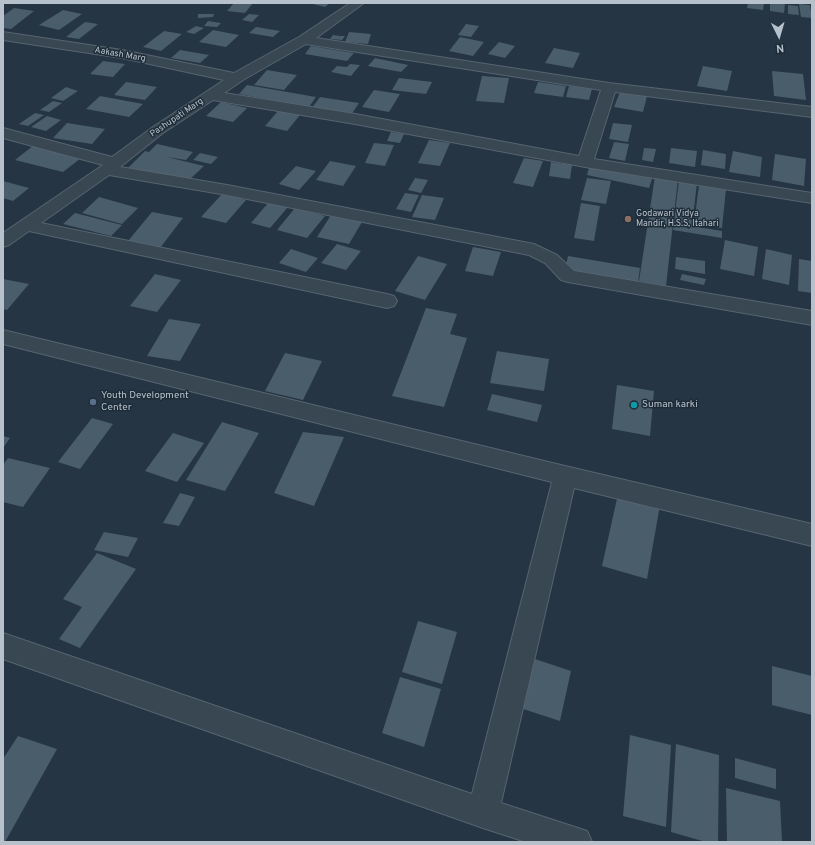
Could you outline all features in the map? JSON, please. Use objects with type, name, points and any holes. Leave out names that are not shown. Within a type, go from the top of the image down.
[{"type":"street","name":"Pashupati Marg","points":[[3,241],[110,166],[158,130],[210,95],[304,40],[358,3]]},
{"type":"street","name":"Aakash Marg","points":[[3,36],[122,54],[237,78]]},
{"type":"street","points":[[304,40],[609,87],[812,112]]},
{"type":"street","points":[[585,162],[609,87]]},
{"type":"street","points":[[210,95],[355,119],[585,162],[812,198]]},
{"type":"street","points":[[3,134],[110,166],[534,250],[551,259],[568,276],[812,318]]},
{"type":"street","points":[[27,225],[387,301]]},
{"type":"street","points":[[3,337],[565,476],[812,535]]},
{"type":"street","points":[[483,813],[565,476]]},
{"type":"street","points":[[3,646],[483,813],[576,842]]},
{"type":"building","points":[[234,3],[253,3],[245,13],[227,11]]},
{"type":"building","points":[[309,3],[330,3],[325,7]]},
{"type":"building","points":[[748,3],[764,3],[763,10],[747,8]]},
{"type":"building","points":[[770,3],[785,4],[784,13],[770,11]]},
{"type":"building","points":[[799,4],[810,5],[812,18],[801,17]]},
{"type":"building","points":[[788,5],[798,6],[799,15],[788,14]]},
{"type":"building","points":[[14,8],[34,11],[11,29],[3,28],[3,16]]},
{"type":"building","points":[[63,10],[82,14],[59,30],[39,25]]},
{"type":"building","points":[[198,14],[214,14],[213,17],[198,18]]},
{"type":"building","points":[[249,14],[259,15],[252,22],[242,20]]},
{"type":"building","points":[[208,21],[221,23],[217,27],[204,26]]},
{"type":"building","points":[[85,22],[98,24],[79,39],[66,37]]},
{"type":"building","points":[[466,24],[479,26],[471,37],[458,35]]},
{"type":"building","points":[[196,26],[204,28],[194,34],[186,32]]},
{"type":"building","points":[[256,27],[280,31],[273,37],[249,33]]},
{"type":"building","points":[[213,30],[239,35],[226,47],[199,42]]},
{"type":"building","points":[[164,31],[182,34],[161,51],[143,47]]},
{"type":"building","points":[[349,32],[371,34],[368,44],[345,42]]},
{"type":"building","points":[[333,35],[345,36],[342,40],[330,39]]},
{"type":"building","points":[[460,37],[484,42],[473,56],[449,51]]},
{"type":"building","points":[[499,42],[515,46],[505,58],[488,54]]},
{"type":"building","points":[[311,46],[354,53],[347,61],[305,54]]},
{"type":"building","points":[[554,48],[580,53],[573,68],[545,63]]},
{"type":"building","points":[[180,50],[209,55],[200,63],[171,58]]},
{"type":"building","points":[[375,58],[408,65],[401,72],[368,66]]},
{"type":"building","points":[[103,61],[125,64],[113,77],[90,74]]},
{"type":"building","points":[[350,64],[360,65],[351,76],[331,72],[337,66],[347,67]]},
{"type":"building","points":[[703,66],[732,71],[727,91],[697,86]]},
{"type":"building","points":[[267,70],[297,75],[284,90],[254,85]]},
{"type":"building","points":[[772,71],[803,74],[806,100],[774,96]]},
{"type":"building","points":[[482,76],[509,78],[504,103],[476,101]]},
{"type":"building","points":[[399,78],[432,82],[426,94],[392,90]]},
{"type":"building","points":[[126,82],[157,87],[145,100],[114,95]]},
{"type":"building","points":[[538,82],[566,86],[563,97],[534,93]]},
{"type":"building","points":[[247,85],[316,97],[309,107],[239,94]]},
{"type":"building","points":[[569,86],[592,89],[589,100],[566,97]]},
{"type":"building","points":[[66,87],[78,91],[63,101],[51,98]]},
{"type":"building","points":[[374,90],[400,94],[389,112],[362,107]]},
{"type":"building","points":[[620,92],[647,96],[643,112],[614,107]]},
{"type":"building","points":[[100,96],[143,104],[129,117],[86,109]]},
{"type":"building","points":[[320,97],[359,103],[351,115],[311,109]]},
{"type":"building","points":[[53,101],[62,103],[49,112],[40,110]]},
{"type":"building","points":[[221,102],[247,108],[233,122],[206,116]]},
{"type":"building","points":[[278,111],[300,115],[287,131],[265,126]]},
{"type":"building","points":[[35,113],[44,115],[28,126],[19,124]]},
{"type":"building","points":[[47,116],[61,120],[46,131],[31,127]]},
{"type":"building","points":[[67,123],[105,129],[92,144],[53,138]]},
{"type":"building","points":[[613,123],[632,125],[628,142],[609,139]]},
{"type":"building","points":[[391,132],[404,134],[400,143],[387,141]]},
{"type":"building","points":[[429,140],[450,143],[440,166],[418,163]]},
{"type":"building","points":[[614,142],[629,144],[625,161],[609,158]]},
{"type":"building","points":[[374,143],[394,145],[385,166],[365,163]]},
{"type":"building","points":[[157,144],[193,152],[186,160],[167,157],[204,166],[187,182],[128,168],[145,151],[149,152]]},
{"type":"building","points":[[34,145],[81,158],[63,172],[15,160]]},
{"type":"building","points":[[644,148],[656,149],[653,162],[642,160]]},
{"type":"building","points":[[671,148],[697,151],[695,167],[669,163]]},
{"type":"building","points":[[703,150],[726,154],[725,169],[701,165]]},
{"type":"building","points":[[733,151],[762,157],[760,177],[729,172]]},
{"type":"building","points":[[200,153],[218,157],[211,164],[193,160]]},
{"type":"building","points":[[775,154],[806,159],[804,186],[772,180]]},
{"type":"building","points":[[524,158],[543,161],[533,187],[513,183]]},
{"type":"building","points":[[330,161],[356,166],[343,186],[316,180]]},
{"type":"building","points":[[551,162],[572,165],[570,179],[549,176]]},
{"type":"building","points":[[590,164],[653,176],[649,188],[587,175]]},
{"type":"building","points":[[296,166],[316,171],[299,190],[279,184]]},
{"type":"building","points":[[655,176],[678,179],[666,286],[639,281]]},
{"type":"building","points":[[415,178],[428,180],[421,193],[408,190]]},
{"type":"building","points":[[587,178],[611,181],[606,204],[581,200]]},
{"type":"building","points":[[679,180],[697,183],[692,226],[722,231],[722,238],[673,230]]},
{"type":"building","points":[[3,181],[29,188],[13,201],[3,198]]},
{"type":"building","points":[[699,185],[726,189],[722,228],[694,224]]},
{"type":"building","points":[[405,193],[419,195],[411,212],[396,209]]},
{"type":"building","points":[[222,194],[246,200],[226,223],[201,217]]},
{"type":"building","points":[[422,195],[444,198],[435,220],[412,217]]},
{"type":"building","points":[[99,197],[138,208],[122,224],[82,213]]},
{"type":"building","points":[[269,202],[288,207],[270,228],[251,223]]},
{"type":"building","points":[[581,203],[600,206],[594,241],[574,238]]},
{"type":"building","points":[[295,208],[325,216],[307,238],[277,230]]},
{"type":"building","points":[[152,212],[183,218],[160,248],[128,241]]},
{"type":"building","points":[[75,213],[122,225],[111,236],[63,224]]},
{"type":"building","points":[[331,215],[362,222],[349,244],[317,237]]},
{"type":"building","points":[[725,240],[758,247],[754,276],[720,269]]},
{"type":"building","points":[[337,244],[361,251],[346,270],[321,263]]},
{"type":"building","points":[[473,247],[501,252],[493,276],[465,271]]},
{"type":"building","points":[[291,249],[318,258],[306,272],[279,263]]},
{"type":"building","points":[[766,249],[792,255],[789,285],[762,279]]},
{"type":"building","points":[[418,256],[447,264],[425,300],[395,291]]},
{"type":"building","points":[[568,256],[640,268],[638,282],[565,269]]},
{"type":"building","points":[[676,257],[705,261],[705,274],[675,269]]},
{"type":"building","points":[[799,259],[812,261],[812,293],[798,291]]},
{"type":"building","points":[[155,274],[181,280],[157,312],[130,306]]},
{"type":"building","points":[[682,274],[706,279],[704,285],[680,280]]},
{"type":"building","points":[[3,279],[29,284],[7,310],[3,309]]},
{"type":"building","points":[[426,308],[457,314],[450,334],[467,338],[444,407],[392,396]]},
{"type":"building","points":[[169,319],[201,324],[180,361],[147,356]]},
{"type":"building","points":[[497,351],[549,359],[544,391],[490,383]]},
{"type":"building","points":[[285,353],[322,361],[303,400],[265,391]]},
{"type":"building","name":"Suman karki","points":[[617,385],[654,391],[650,436],[612,429]]},
{"type":"building","points":[[492,394],[542,405],[537,422],[487,410]]},
{"type":"building","points":[[92,418],[113,424],[80,469],[58,462]]},
{"type":"building","points":[[222,422],[259,433],[225,491],[186,480]]},
{"type":"building","points":[[303,432],[344,437],[314,506],[274,493]]},
{"type":"building","points":[[173,433],[204,443],[177,482],[145,471]]},
{"type":"building","points":[[3,436],[10,438],[3,448]]},
{"type":"building","points":[[8,458],[50,468],[23,507],[3,502],[3,465]]},
{"type":"building","points":[[180,493],[195,497],[179,526],[163,523]]},
{"type":"building","points":[[618,494],[660,505],[647,579],[602,566]]},
{"type":"building","points":[[104,532],[138,538],[128,557],[94,550]]},
{"type":"building","points":[[97,553],[136,569],[80,648],[59,639],[82,607],[63,599]]},
{"type":"building","points":[[418,621],[457,632],[442,684],[402,672]]},
{"type":"building","points":[[529,657],[571,671],[560,721],[517,707]]},
{"type":"building","points":[[772,666],[812,676],[812,715],[772,705]]},
{"type":"building","points":[[400,677],[441,689],[424,747],[382,733]]},
{"type":"building","points":[[630,735],[671,745],[666,827],[623,816]]},
{"type":"building","points":[[18,736],[57,749],[5,842],[3,841],[3,759]]},
{"type":"building","points":[[676,744],[719,755],[718,842],[706,842],[671,832]]},
{"type":"building","points":[[735,758],[776,769],[776,789],[735,778]]},
{"type":"building","points":[[726,788],[780,801],[782,842],[727,842]]},
{"type":"place","name":"Godawari Vidya Mandir, H.S.S, Itahari","points":[[628,219]]},
{"type":"place","name":"Youth Development Center","points":[[93,402]]},
{"type":"place","name":"Suman karki","points":[[634,405]]}]
